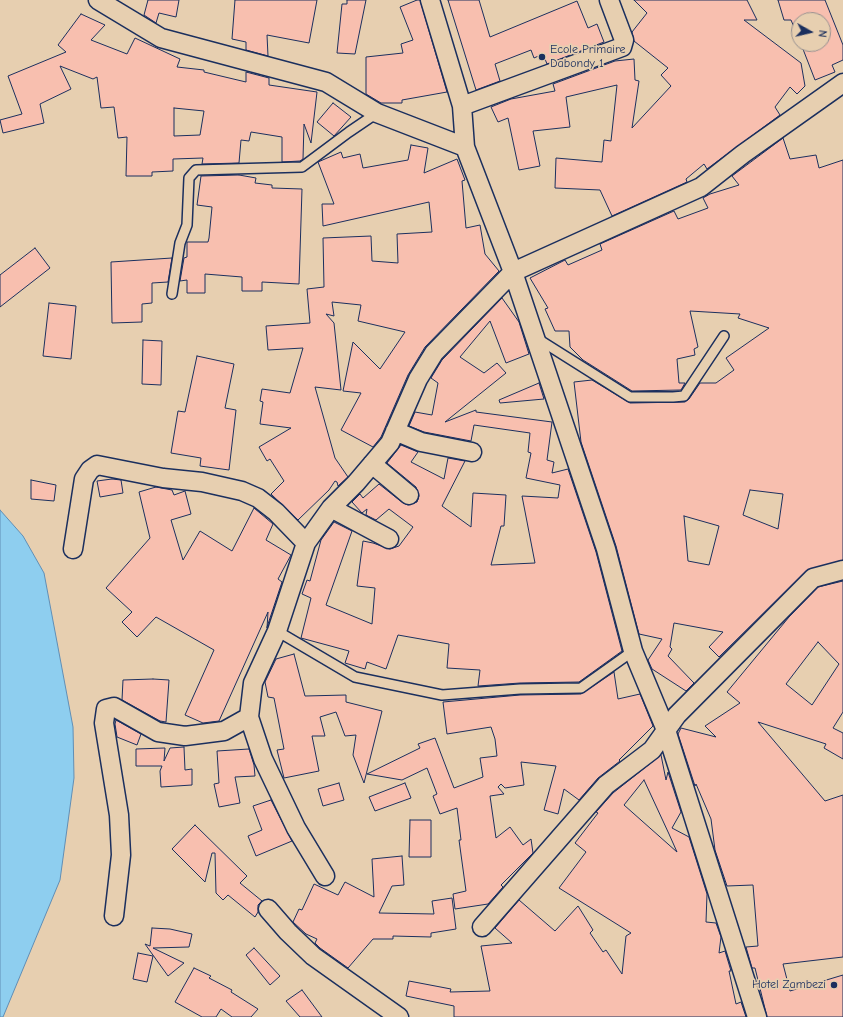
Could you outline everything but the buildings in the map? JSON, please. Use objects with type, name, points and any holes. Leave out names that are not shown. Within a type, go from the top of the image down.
[{"type":"street","points":[[98,0],[161,38],[326,82],[377,113],[465,147]]},
{"type":"street","points":[[430,0],[462,106],[465,147],[513,272],[606,549],[633,651],[666,730],[757,1017]]},
{"type":"street","points":[[462,106],[622,47],[624,40],[609,0]]},
{"type":"street","points":[[325,876],[296,828],[263,759],[249,717],[253,683],[278,631],[306,543],[331,508],[390,443],[418,379],[434,353],[513,272],[701,187],[743,154],[843,83]]},
{"type":"street","points":[[395,431],[421,442],[472,452]]},
{"type":"street","points":[[372,464],[409,495]]},
{"type":"street","points":[[73,549],[84,479],[90,470],[97,465],[163,478],[202,482],[242,491],[258,498],[276,512],[306,543]]},
{"type":"street","points":[[331,508],[389,540]]},
{"type":"street","points":[[482,927],[606,785],[652,750],[677,715],[813,578],[843,570]]},
{"type":"street","points":[[114,916],[121,855],[120,815],[104,723],[106,709],[114,707],[158,732],[185,736],[224,731],[249,717]]},
{"type":"street","points":[[268,909],[288,932],[313,956],[399,1017]]},
{"type":"lane","points":[[172,294],[180,242],[187,225],[189,178],[196,170],[302,167],[377,113]]},
{"type":"lane","points":[[535,338],[630,397],[684,396],[724,336]]},
{"type":"lane","points":[[278,631],[355,677],[442,695],[581,688],[633,651]]},
{"type":"water","points":[[0,510],[23,536],[44,573],[73,727],[74,778],[60,880],[3,1017],[0,1017]]},
{"type":"place","name":"Ecole Primaire Dabondy 1","points":[[542,57]]},
{"type":"place","name":"Hotel Zambezi","points":[[834,985]]}]
